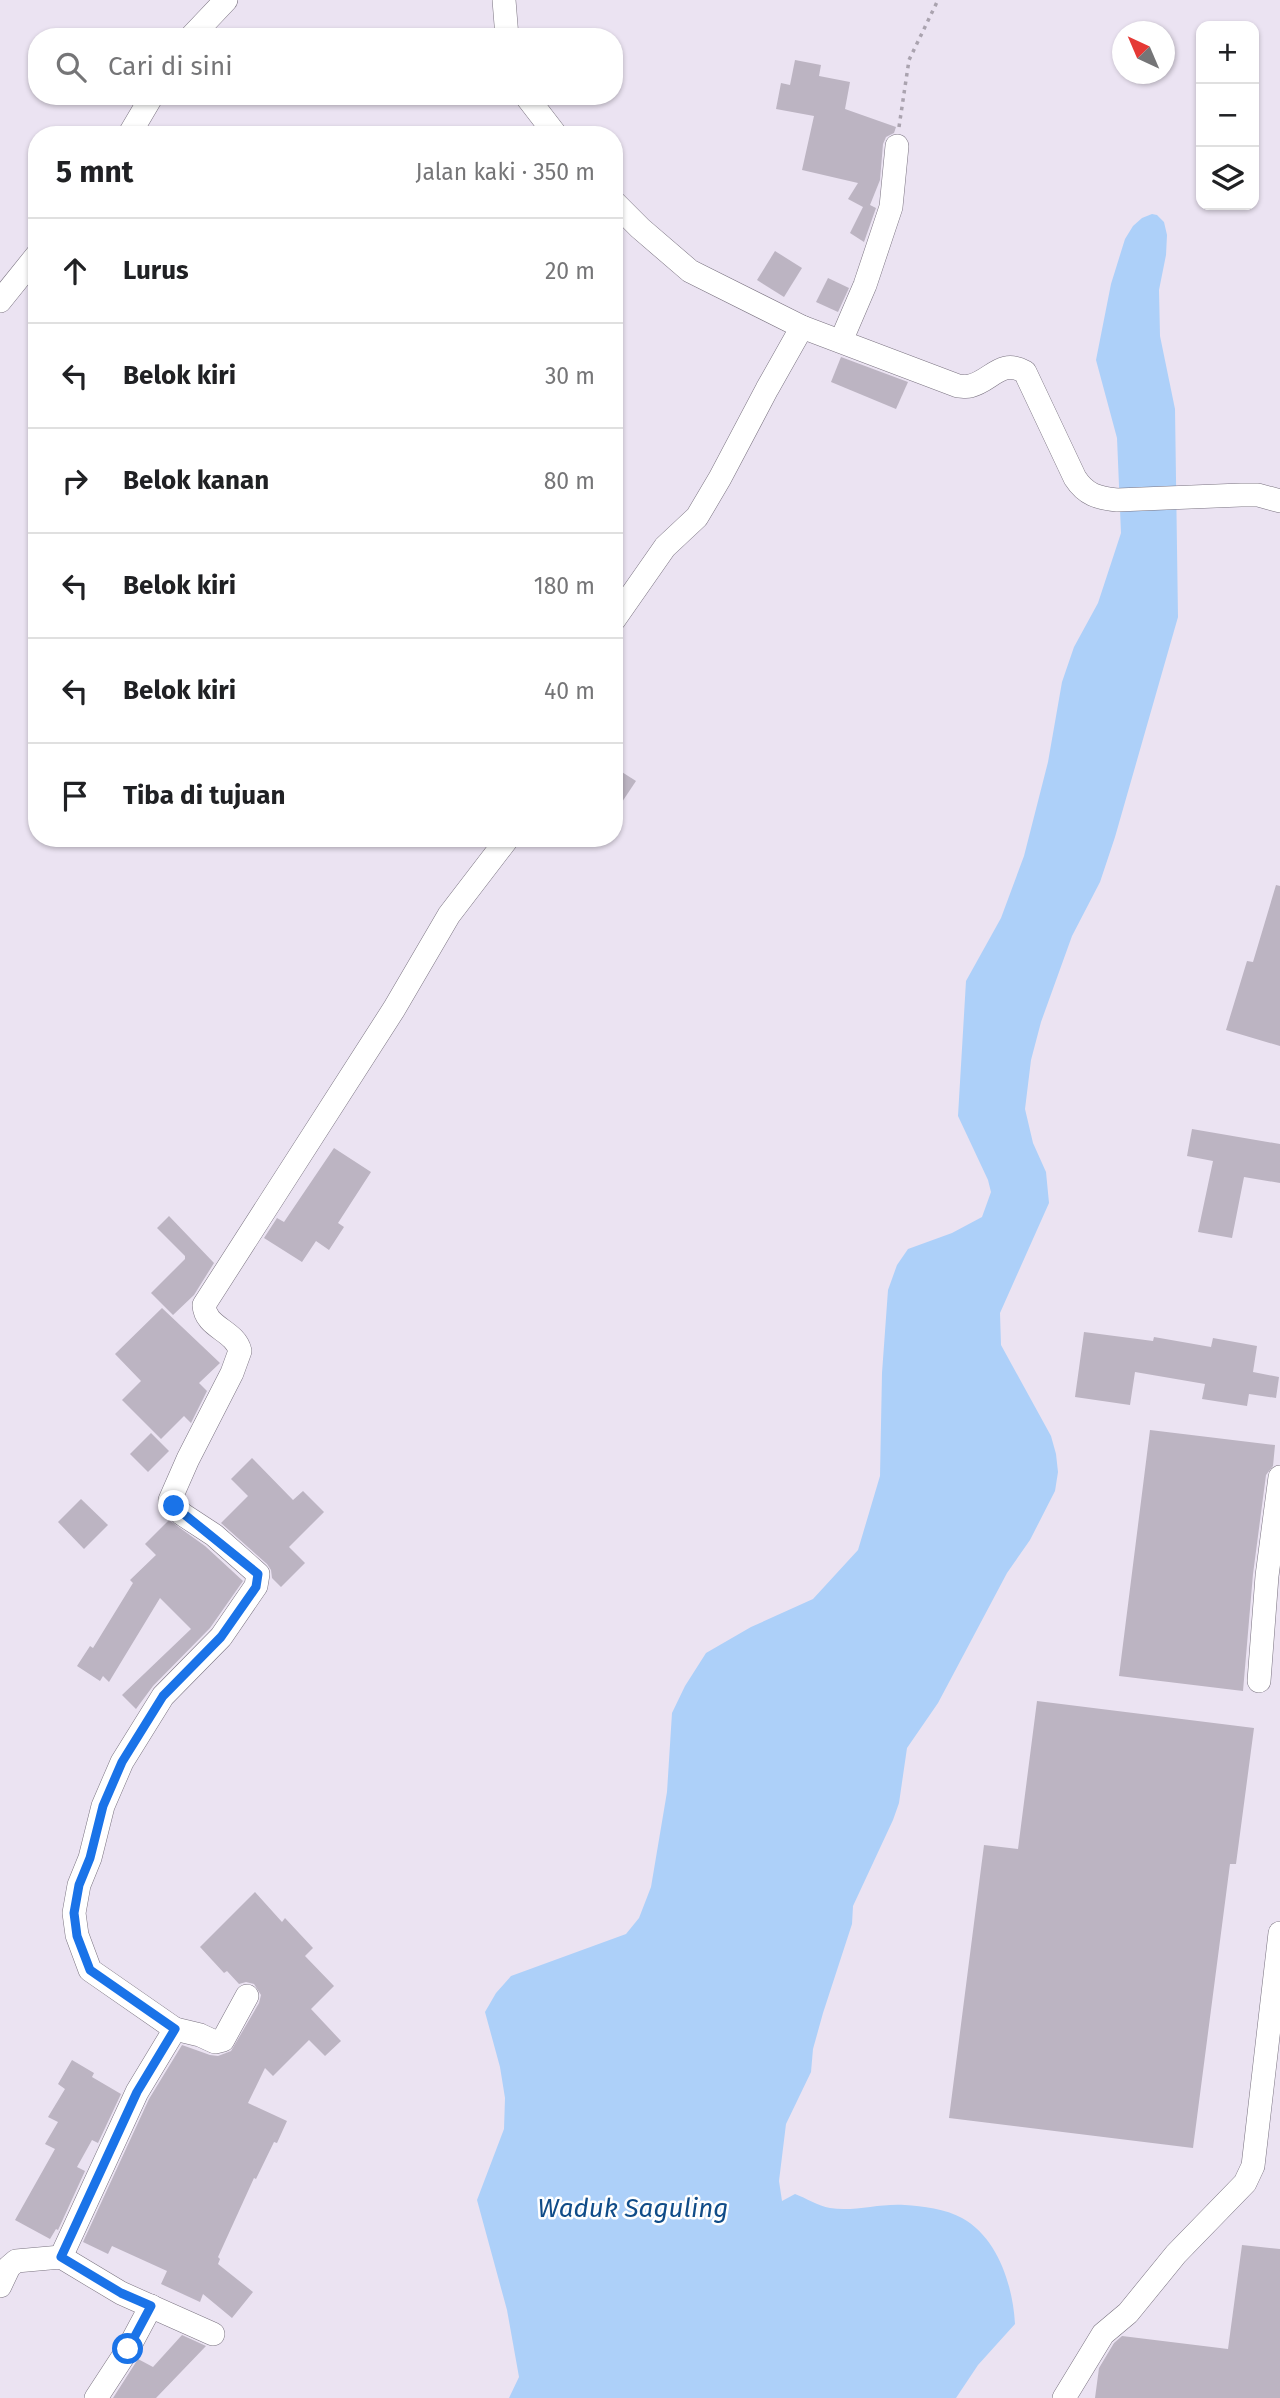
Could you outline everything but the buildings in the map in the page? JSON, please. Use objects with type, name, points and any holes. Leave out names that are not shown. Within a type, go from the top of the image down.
[{"type":"street","points":[[200,28],[226,0]]},
{"type":"street","points":[[504,0],[507,28]]},
{"type":"street","points":[[134,126],[147,105]]},
{"type":"street","points":[[533,105],[549,126]]},
{"type":"street","points":[[841,341],[865,285],[891,207],[897,146]]},
{"type":"street","points":[[623,211],[690,271],[802,327],[958,386],[971,386],[1007,368],[1016,367],[1025,372],[1082,489],[1097,498],[1117,500],[1258,495],[1280,501]]},
{"type":"street","points":[[0,301],[28,265]]},
{"type":"street","points":[[623,607],[665,547],[696,517],[802,327]]},
{"type":"street","points":[[247,1996],[223,2040],[215,2042],[175,2029],[90,1970],[77,1936],[74,1913],[79,1885],[90,1858],[103,1806],[122,1762],[153,1707],[182,1674],[221,1637],[256,1587],[258,1574],[251,1566],[233,1554],[214,1535],[182,1514],[170,1500],[171,1493],[232,1373],[240,1351],[234,1338],[209,1320],[204,1305],[394,1009],[449,915],[501,847]]},
{"type":"street","points":[[1259,1681],[1267,1576],[1280,1477]]},
{"type":"street","points":[[1064,2398],[1103,2334],[1128,2313],[1176,2254],[1245,2183],[1253,2166],[1280,1933]]},
{"type":"street","points":[[61,2257],[137,2092],[175,2029]]},
{"type":"street","points":[[0,2286],[9,2267],[16,2261],[61,2257],[121,2293],[213,2334]]},
{"type":"street","points":[[96,2398],[128,2349],[151,2306]]},
{"type":"path","points":[[897,146],[909,60],[937,0]]},
{"type":"water","name":"Waduk Saguling","points":[[1152,214],[1164,222],[1167,235],[1159,290],[1160,336],[1175,409],[1178,617],[1115,837],[1100,882],[1072,936],[1041,1022],[1031,1060],[1025,1109],[1033,1143],[1046,1172],[1049,1203],[1000,1313],[1001,1345],[1051,1436],[1058,1472],[1055,1491],[1030,1540],[1007,1573],[938,1703],[907,1748],[899,1803],[853,1906],[852,1924],[813,2049],[811,2072],[786,2124],[779,2181],[782,2201],[795,2194],[830,2208],[912,2205],[941,2210],[962,2218],[985,2238],[1001,2264],[1011,2294],[1015,2324],[978,2365],[956,2398],[509,2398],[519,2377],[507,2310],[477,2200],[504,2129],[505,2098],[500,2067],[485,2012],[496,1993],[511,1976],[626,1934],[639,1918],[651,1887],[667,1792],[672,1713],[685,1686],[706,1653],[751,1627],[813,1599],[858,1550],[880,1476],[882,1373],[888,1290],[897,1265],[908,1249],[952,1233],[982,1217],[991,1192],[958,1116],[966,981],[1001,918],[1024,856],[1048,762],[1062,682],[1074,647],[1098,603],[1121,533],[1117,438],[1096,360],[1111,284],[1125,239],[1133,226]]},
{"type":"route","points":[[128,2349],[151,2306],[121,2293],[61,2257],[137,2092],[175,2029],[90,1970],[77,1936],[74,1913],[79,1885],[90,1858],[103,1806],[122,1762],[153,1707],[182,1674],[221,1637],[256,1587],[258,1574],[214,1535],[200,1528],[174,1506]]}]
